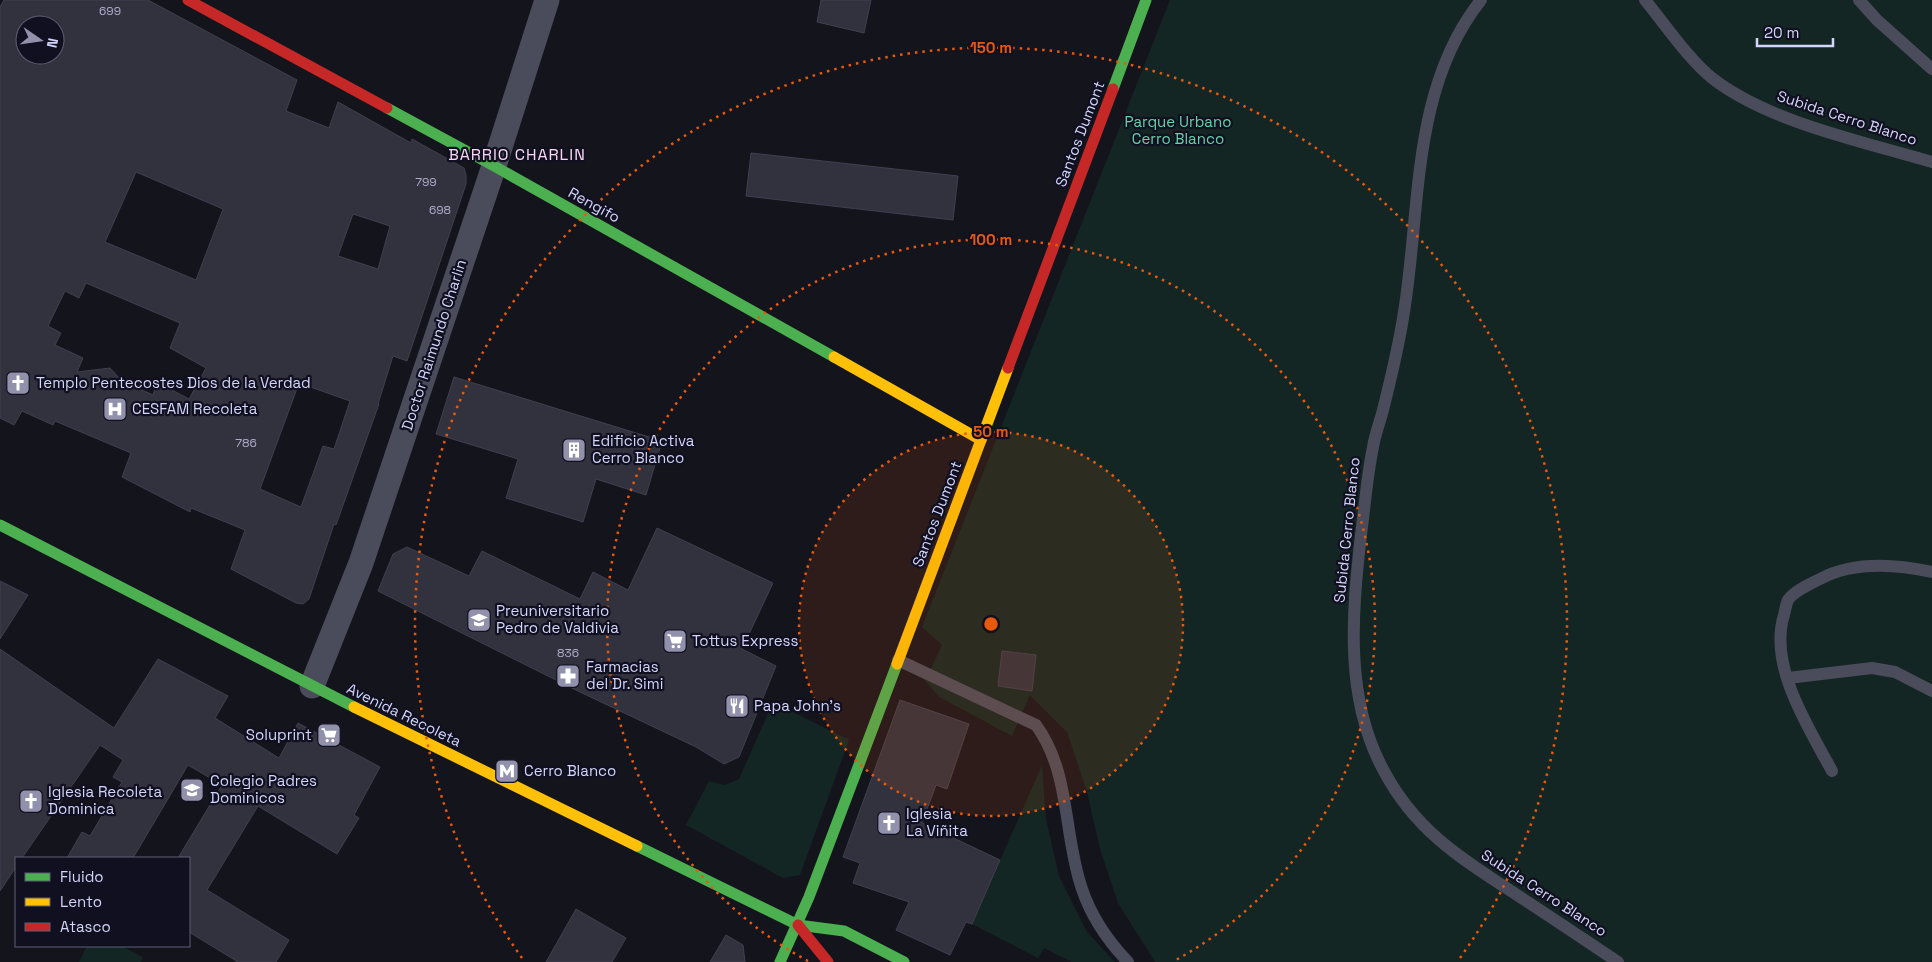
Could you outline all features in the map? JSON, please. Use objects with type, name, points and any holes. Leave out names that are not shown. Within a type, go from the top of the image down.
[{"type":"main road","name":"Rengifo","points":[[188,0],[494,166],[981,440]]},
{"type":"main road","name":"Santos Dumont","points":[[780,962],[798,925],[1146,0]]},
{"type":"main road","name":"Avenida Recoleta","points":[[0,525],[312,686],[798,925],[844,931],[904,962]]},
{"type":"main road","name":"Avenida Recoleta","points":[[798,925],[828,962]]},
{"type":"street","name":"Doctor Raimundo Charlin","points":[[312,686],[361,563],[494,166],[547,0]]},
{"type":"lane","name":"Subida Cerro Blanco","points":[[1481,0],[1461,27],[1441,72],[1433,96],[1423,146],[1404,314],[1373,445],[1359,552],[1354,614],[1355,672],[1358,704],[1374,752],[1385,773],[1403,802],[1430,833],[1462,858],[1618,962]]},
{"type":"lane","name":"Subida Cerro Blanco","points":[[1645,0],[1700,67],[1725,86],[1764,108],[1796,121],[1932,162]]},
{"type":"lane","points":[[1859,0],[1932,69]]},
{"type":"lane","points":[[1832,771],[1796,704],[1780,654],[1781,624],[1789,600],[1806,586],[1835,572],[1860,567],[1895,567],[1932,572]]},
{"type":"lane","points":[[898,660],[1036,725],[1047,740],[1060,775],[1075,860],[1082,888],[1092,913],[1106,936],[1128,962]]},
{"type":"lane","points":[[1788,678],[1872,668],[1895,672],[1932,691]]},
{"type":"green space","name":"Parque Urbano Cerro Blanco","points":[[1170,0],[1932,0],[1932,962],[1155,962],[1118,903],[1100,849],[1087,792],[1067,732],[1030,695],[1012,736],[939,697],[925,681],[942,645],[922,627]]},
{"type":"green space","points":[[773,702],[849,740],[800,875],[783,878],[686,825],[709,781],[725,785],[739,779]]},
{"type":"green space","points":[[1042,765],[1046,819],[1059,876],[1087,932],[1115,962],[1072,962],[1044,948],[1038,958],[972,924]]},
{"type":"green space","points":[[86,947],[124,947],[143,957],[141,962],[79,962]]},
{"type":"building","points":[[4,0],[148,0],[297,80],[286,111],[329,128],[338,102],[411,143],[412,139],[464,168],[466,184],[407,361],[393,356],[379,404],[336,525],[334,524],[309,599],[303,604],[296,603],[231,569],[245,530],[191,508],[190,512],[122,477],[131,453],[55,421],[53,425],[22,411],[14,425],[0,418],[0,7]],"holes":[[[136,172],[223,209],[196,280],[105,242]],[[353,214],[390,226],[378,269],[338,256]],[[86,283],[180,323],[170,348],[206,368],[189,399],[157,382],[153,395],[122,381],[110,368],[77,372],[83,358],[55,345],[61,333],[48,326],[65,291],[79,298]],[[299,383],[350,401],[334,449],[323,446],[301,507],[260,489]]]},
{"type":"building","points":[[821,0],[871,0],[864,33],[817,22]]},
{"type":"building","points":[[751,153],[958,176],[953,220],[746,196]]},
{"type":"building","name":"Edificio Activa Cerro Blanco","points":[[454,377],[662,441],[646,495],[596,479],[583,522],[506,498],[518,459],[436,434]]},
{"type":"building","points":[[657,528],[773,583],[742,649],[776,666],[739,757],[724,764],[696,747],[580,692],[378,591],[393,554],[407,547],[469,576],[482,551],[580,599],[593,572],[628,590]]},
{"type":"building","points":[[0,581],[28,595],[0,639]]},
{"type":"building","points":[[0,649],[114,728],[158,659],[228,696],[215,718],[279,758],[298,723],[380,767],[354,815],[359,818],[337,854],[258,806],[207,890],[289,940],[276,962],[238,962],[190,933],[190,857],[179,857],[222,785],[188,765],[134,857],[68,857],[82,832],[90,836],[122,782],[113,777],[123,760],[100,745],[23,857],[15,857],[15,868],[0,891]]},
{"type":"building","points":[[1002,651],[1036,655],[1032,691],[998,686]]},
{"type":"building","points":[[900,700],[969,724],[947,789],[936,785],[922,823],[1000,860],[972,924],[966,922],[950,955],[896,930],[909,902],[853,883],[860,863],[843,857]]},
{"type":"building","points":[[576,909],[626,938],[612,962],[546,962]]},
{"type":"building","points":[[726,935],[743,945],[745,962],[710,962]]},
{"type":"traffic: fast","points":[[1113,89],[1146,0]]},
{"type":"traffic: fast","points":[[387,108],[834,357]]},
{"type":"traffic: fast","points":[[0,525],[354,707]]},
{"type":"traffic: fast","points":[[780,962],[809,897],[897,664]]},
{"type":"traffic: fast","points":[[637,846],[798,925],[844,931],[904,962]]},
{"type":"traffic: slow","points":[[834,357],[981,440]]},
{"type":"traffic: slow","points":[[897,664],[1008,368]]},
{"type":"traffic: slow","points":[[354,707],[637,846]]},
{"type":"traffic: jam","points":[[188,0],[387,108]]},
{"type":"traffic: jam","points":[[1008,368],[1113,89]]},
{"type":"traffic: jam","points":[[798,925],[828,962]]},
{"type":"place","name":"Templo Pentecostes Dios de la Verdad","points":[[18,383]]},
{"type":"place","name":"CESFAM Recoleta","points":[[115,409]]},
{"type":"place","name":"Edificio Activa Cerro Blanco","points":[[574,450]]},
{"type":"place","name":"Preuniversitario Pedro de Valdivia","points":[[479,620]]},
{"type":"place","name":"Tottus Express","points":[[675,641]]},
{"type":"place","name":"Farmacias del Dr. Simi","points":[[568,676]]},
{"type":"place","name":"Papa John's","points":[[737,706]]},
{"type":"place","name":"Soluprint","points":[[329,735]]},
{"type":"place","name":"Cerro Blanco","points":[[507,771]]},
{"type":"place","name":"Colegio Padres Dominicos","points":[[192,790]]},
{"type":"place","name":"Iglesia Recoleta Dominica","points":[[31,801]]},
{"type":"place","name":"Iglesia La Viñita","points":[[889,823]]},
{"type":"district","name":"BARRIO CHARLIN","points":[[517,154]]}]
